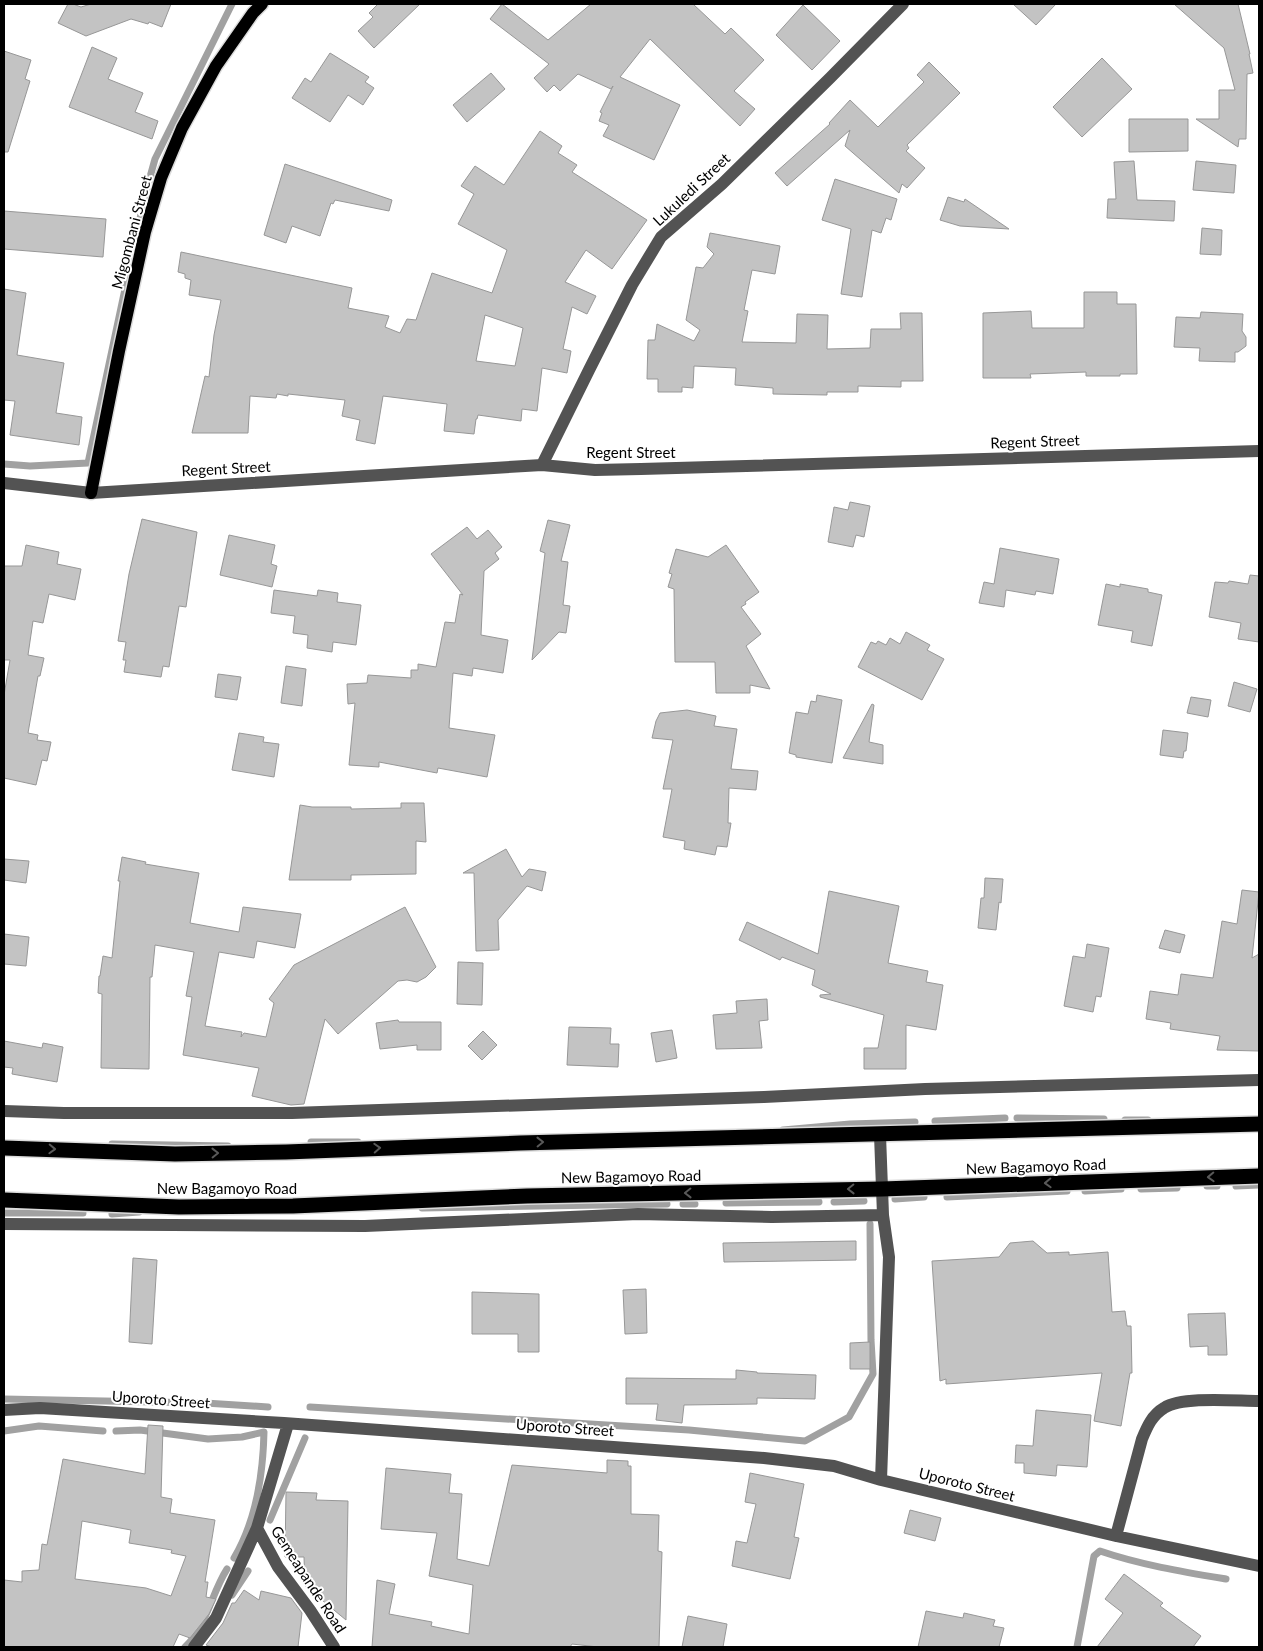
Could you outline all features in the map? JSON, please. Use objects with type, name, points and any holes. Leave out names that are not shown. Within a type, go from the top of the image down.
[{"type":"highway","points":[[4,1148],[174,1154],[286,1152],[511,1143],[1259,1124]]},
{"type":"highway","name":"New Bagamoyo Road","points":[[4,1200],[179,1207],[293,1206],[527,1196],[882,1188],[1259,1176]]},
{"type":"main road","name":"Migombani Street","points":[[91,493],[145,232],[161,178],[182,128],[216,66],[252,8],[262,4]]},
{"type":"street","name":"Lukuledi Street","points":[[542,465],[632,285],[661,237],[722,184],[902,4]]},
{"type":"street","name":"Regent Street","points":[[4,483],[91,493],[542,465],[595,470],[1259,451]]},
{"type":"street","points":[[4,1111],[64,1113],[292,1113],[925,1089],[1259,1080]]},
{"type":"street","points":[[880,1135],[883,1216],[889,1257],[881,1480]]},
{"type":"street","points":[[4,1224],[365,1226],[638,1214],[772,1217],[883,1216]]},
{"type":"street","points":[[1116,1536],[1142,1438],[1148,1424],[1156,1414],[1177,1402],[1259,1401]]},
{"type":"street","name":"Uporoto Street","points":[[4,1410],[40,1408],[288,1424],[764,1458],[834,1466],[881,1480],[1116,1536],[1259,1566]]},
{"type":"street","name":"Gemeapande Road","points":[[194,1647],[216,1618],[257,1528],[288,1424]]},
{"type":"street","name":"Gemeapande Road","points":[[257,1528],[278,1567],[310,1610],[334,1647]]},
{"type":"building","points":[[68,4],[81,7],[91,4],[171,4],[162,27],[149,22],[148,24],[131,19],[86,36],[58,23]]},
{"type":"building","points":[[378,4],[420,4],[374,48],[358,31],[373,17],[369,13]]},
{"type":"building","points":[[502,4],[548,40],[591,4],[693,4],[725,34],[731,28],[764,60],[734,91],[755,109],[740,126],[650,39],[620,77],[680,105],[654,160],[603,136],[609,125],[599,121],[602,113],[600,112],[613,86],[611,89],[578,74],[560,91],[554,85],[547,92],[534,78],[549,64],[490,19]]},
{"type":"building","points":[[1013,4],[1056,4],[1036,25]]},
{"type":"building","points":[[1174,4],[1238,4],[1253,73],[1247,74],[1246,139],[1239,139],[1238,147],[1196,119],[1219,119],[1219,90],[1235,90],[1224,48]]},
{"type":"building","points":[[803,5],[840,41],[812,70],[776,35]]},
{"type":"building","points":[[92,47],[117,58],[108,79],[143,93],[135,112],[158,121],[152,139],[69,107]]},
{"type":"building","points":[[4,51],[31,60],[25,79],[30,81],[8,152],[4,152]]},
{"type":"building","points":[[330,53],[369,77],[365,82],[374,88],[363,105],[348,95],[330,122],[292,98],[305,78],[311,82]]},
{"type":"building","points":[[1102,58],[1132,89],[1082,137],[1053,107]]},
{"type":"building","points":[[929,62],[960,93],[907,145],[909,148],[906,151],[925,168],[907,188],[902,184],[899,193],[845,146],[850,130],[787,186],[775,173],[830,124],[850,100],[878,127],[924,82],[917,75]]},
{"type":"building","points":[[491,73],[505,89],[467,122],[453,105]]},
{"type":"building","points":[[1129,119],[1188,119],[1188,151],[1129,152]]},
{"type":"building","points":[[540,131],[562,146],[558,153],[577,165],[572,172],[647,220],[612,269],[586,250],[565,282],[596,296],[587,314],[572,307],[563,349],[571,351],[567,373],[542,368],[537,411],[522,409],[521,421],[478,415],[474,434],[444,431],[447,404],[383,396],[375,444],[356,440],[360,420],[342,416],[345,400],[277,394],[276,398],[250,396],[248,433],[192,433],[205,376],[209,377],[214,335],[221,300],[189,295],[191,280],[185,278],[185,274],[178,272],[181,252],[352,288],[348,308],[389,316],[385,327],[400,333],[407,319],[416,320],[432,273],[492,293],[507,250],[458,224],[474,194],[461,186],[475,166],[504,185]],"holes":[[[485,315],[523,328],[515,366],[476,361]]]},
{"type":"building","points":[[1134,161],[1137,200],[1175,201],[1174,221],[1107,218],[1108,199],[1116,199],[1114,162]]},
{"type":"building","points":[[1196,161],[1236,165],[1234,193],[1193,190]]},
{"type":"building","points":[[285,164],[392,200],[389,211],[335,200],[333,204],[331,203],[320,236],[292,226],[286,243],[264,235]]},
{"type":"building","points":[[835,179],[897,199],[891,220],[886,218],[881,233],[872,230],[862,297],[841,294],[851,229],[822,220]]},
{"type":"building","points":[[948,197],[964,202],[965,199],[1009,229],[960,226],[940,220]]},
{"type":"building","points":[[4,211],[106,219],[103,257],[4,249]]},
{"type":"building","points":[[1202,228],[1222,230],[1221,255],[1200,254]]},
{"type":"building","points":[[710,233],[780,246],[775,274],[752,270],[744,310],[748,311],[742,342],[796,343],[797,314],[828,315],[827,349],[870,348],[871,329],[901,329],[900,313],[922,313],[923,381],[901,381],[901,387],[858,386],[858,392],[827,392],[827,395],[773,394],[773,388],[735,385],[736,368],[694,366],[693,388],[682,387],[682,392],[658,392],[658,379],[647,379],[648,340],[655,340],[657,324],[694,341],[700,330],[686,320],[696,267],[703,268],[714,254],[707,247]]},
{"type":"building","points":[[4,289],[26,293],[17,355],[64,363],[56,413],[82,417],[79,445],[10,435],[15,401],[4,400]]},
{"type":"building","points":[[1084,292],[1117,292],[1117,304],[1136,304],[1137,374],[1086,376],[1086,372],[1030,374],[1031,378],[983,378],[983,313],[1031,311],[1032,328],[1084,328]]},
{"type":"building","points":[[1201,312],[1243,314],[1242,331],[1246,337],[1246,346],[1235,352],[1235,362],[1199,361],[1200,348],[1174,347],[1176,317],[1200,318]]},
{"type":"building","points":[[850,502],[870,506],[864,537],[856,535],[853,547],[828,542],[834,507],[848,510]]},
{"type":"building","points":[[142,519],[197,532],[186,607],[179,606],[169,667],[163,666],[161,677],[124,672],[126,660],[123,660],[126,642],[118,641],[129,574]]},
{"type":"building","points":[[548,520],[570,525],[561,561],[568,562],[563,605],[570,606],[566,633],[559,632],[532,660],[545,553],[540,551]]},
{"type":"building","points":[[467,527],[477,539],[488,530],[502,547],[495,553],[499,559],[484,571],[481,635],[508,640],[503,673],[473,668],[472,676],[453,673],[449,728],[495,735],[487,777],[438,768],[437,773],[379,762],[379,767],[349,765],[355,703],[348,704],[347,684],[367,683],[368,675],[411,678],[411,670],[418,670],[418,664],[436,667],[445,622],[455,623],[460,594],[463,595],[431,554]]},
{"type":"building","points":[[229,535],[275,545],[271,564],[277,566],[272,587],[220,575]]},
{"type":"building","points":[[26,545],[59,552],[57,564],[81,569],[75,600],[49,594],[43,623],[33,621],[28,655],[44,658],[40,676],[38,676],[28,733],[38,735],[37,740],[51,742],[47,761],[42,760],[36,785],[4,778],[4,695],[10,660],[4,660],[4,566],[22,566]]},
{"type":"building","points":[[726,545],[759,592],[741,607],[761,634],[746,646],[770,689],[750,685],[750,693],[716,693],[715,662],[675,662],[674,589],[668,587],[672,574],[669,573],[676,549],[708,557]]},
{"type":"building","points":[[1000,548],[1059,559],[1053,594],[1036,591],[1035,595],[1006,590],[1004,607],[979,603],[984,582],[994,584]]},
{"type":"building","points":[[1250,575],[1259,576],[1259,642],[1238,639],[1241,623],[1209,617],[1215,582],[1228,583],[1229,581],[1248,584]]},
{"type":"building","points":[[1106,584],[1120,587],[1120,584],[1148,589],[1148,592],[1162,595],[1152,646],[1131,642],[1133,631],[1098,625]]},
{"type":"building","points":[[274,590],[317,596],[318,590],[338,593],[337,602],[361,605],[356,645],[333,642],[332,652],[307,648],[308,635],[293,633],[295,616],[271,613]]},
{"type":"building","points":[[906,632],[930,645],[927,650],[944,659],[922,700],[858,667],[871,642],[876,644],[878,641],[886,645],[890,638],[900,644]]},
{"type":"building","points":[[286,666],[306,669],[302,706],[281,703]]},
{"type":"building","points":[[218,674],[241,677],[237,700],[215,697]]},
{"type":"building","points":[[1234,682],[1257,689],[1250,712],[1228,706]]},
{"type":"building","points":[[817,695],[842,700],[832,763],[796,757],[796,755],[789,753],[796,712],[808,714],[811,701],[816,702]]},
{"type":"building","points":[[1191,697],[1211,700],[1208,717],[1187,713]]},
{"type":"building","points":[[872,704],[874,705],[869,742],[883,745],[883,764],[843,758]]},
{"type":"building","points":[[687,710],[716,716],[714,726],[737,729],[731,769],[758,771],[756,790],[729,788],[728,823],[731,823],[727,847],[717,846],[715,855],[684,849],[685,841],[663,837],[672,789],[663,789],[673,740],[652,738],[660,713]]},
{"type":"building","points":[[1163,730],[1188,733],[1186,751],[1184,751],[1183,758],[1160,755]]},
{"type":"building","points":[[239,733],[264,737],[263,742],[279,744],[274,777],[232,770]]},
{"type":"building","points":[[401,803],[424,803],[426,842],[416,841],[416,874],[351,875],[351,880],[289,880],[300,805],[312,807],[351,807],[351,809],[401,808]]},
{"type":"building","points":[[506,849],[522,877],[529,869],[546,872],[542,891],[527,886],[498,920],[499,950],[476,951],[474,873],[463,873]]},
{"type":"building","points":[[122,857],[146,862],[145,864],[199,873],[190,923],[239,932],[243,907],[301,914],[295,948],[257,941],[254,958],[219,952],[205,1026],[242,1032],[241,1037],[244,1033],[266,1037],[274,1003],[269,999],[294,965],[405,907],[436,967],[426,977],[417,982],[398,981],[338,1034],[325,1019],[304,1104],[291,1105],[252,1096],[259,1068],[183,1055],[192,997],[186,996],[194,952],[155,945],[152,977],[150,977],[149,1069],[101,1068],[102,994],[98,993],[99,976],[103,956],[112,958],[120,881],[118,881]]},
{"type":"building","points":[[4,859],[29,861],[26,883],[4,880]]},
{"type":"building","points":[[985,878],[1003,879],[996,930],[978,928],[981,898],[984,898]]},
{"type":"building","points":[[1242,890],[1259,892],[1252,958],[1259,954],[1259,1051],[1217,1050],[1220,1036],[1170,1029],[1171,1023],[1146,1019],[1150,991],[1178,995],[1181,974],[1213,978],[1222,921],[1237,924]]},
{"type":"building","points":[[829,891],[899,906],[888,963],[928,971],[926,982],[943,985],[936,1030],[906,1025],[906,1069],[864,1069],[864,1048],[878,1048],[884,1015],[820,997],[820,995],[831,994],[812,985],[815,970],[782,957],[780,960],[739,940],[747,922],[818,954]]},
{"type":"building","points":[[1165,930],[1185,935],[1180,953],[1159,948]]},
{"type":"building","points":[[4,934],[29,937],[26,966],[4,964]]},
{"type":"building","points":[[1087,944],[1109,948],[1101,997],[1096,996],[1093,1012],[1064,1006],[1073,956],[1085,958]]},
{"type":"building","points":[[458,962],[483,963],[482,1005],[457,1004]]},
{"type":"building","points":[[767,999],[768,1020],[759,1021],[762,1048],[716,1049],[713,1015],[737,1013],[736,1001]]},
{"type":"building","points":[[398,1020],[399,1022],[441,1022],[441,1050],[417,1050],[417,1045],[380,1049],[376,1023]]},
{"type":"building","points":[[569,1027],[611,1028],[610,1044],[619,1044],[618,1067],[567,1065]]},
{"type":"building","points":[[672,1030],[677,1058],[656,1062],[651,1033]]},
{"type":"building","points":[[483,1031],[497,1045],[482,1060],[468,1046]]},
{"type":"building","points":[[4,1041],[42,1048],[43,1043],[63,1047],[57,1082],[12,1074],[13,1068],[4,1067]]},
{"type":"building","points":[[856,1241],[856,1260],[724,1262],[723,1243]]},
{"type":"building","points":[[1033,1241],[1047,1253],[1069,1252],[1069,1255],[1108,1252],[1112,1312],[1125,1311],[1127,1326],[1131,1326],[1132,1373],[1130,1373],[1121,1426],[1094,1421],[1102,1373],[946,1384],[946,1379],[940,1381],[932,1261],[999,1257],[1010,1243]]},
{"type":"building","points":[[133,1258],[157,1260],[152,1344],[129,1342]]},
{"type":"building","points":[[646,1289],[647,1333],[625,1334],[623,1290]]},
{"type":"building","points":[[472,1292],[539,1294],[539,1352],[518,1352],[518,1334],[472,1334]]},
{"type":"building","points":[[1225,1313],[1227,1355],[1208,1355],[1208,1346],[1190,1347],[1188,1314]]},
{"type":"building","points":[[870,1342],[870,1369],[850,1369],[850,1343]]},
{"type":"building","points":[[736,1370],[757,1373],[816,1375],[815,1399],[757,1398],[757,1404],[684,1405],[682,1423],[656,1420],[658,1404],[626,1404],[626,1378],[736,1379]]},
{"type":"building","points":[[1036,1410],[1091,1415],[1087,1467],[1057,1465],[1056,1476],[1024,1473],[1024,1463],[1015,1463],[1016,1445],[1033,1446]]},
{"type":"building","points":[[148,1425],[163,1426],[161,1497],[172,1499],[170,1513],[215,1520],[205,1582],[208,1582],[206,1597],[216,1599],[209,1614],[190,1638],[179,1634],[173,1647],[4,1647],[4,1580],[22,1582],[22,1571],[39,1570],[42,1544],[47,1545],[63,1459],[145,1474]],"holes":[[[82,1521],[131,1530],[129,1543],[172,1550],[171,1553],[186,1556],[171,1596],[146,1588],[75,1579]]]},
{"type":"building","points":[[607,1460],[628,1461],[628,1466],[631,1466],[631,1514],[659,1515],[658,1551],[662,1552],[659,1647],[598,1647],[572,1644],[570,1647],[372,1647],[377,1580],[395,1584],[389,1614],[432,1622],[431,1626],[469,1634],[473,1585],[429,1576],[437,1533],[381,1529],[386,1468],[451,1474],[449,1493],[462,1494],[457,1559],[489,1566],[512,1465],[607,1473]]},
{"type":"building","points":[[750,1473],[804,1484],[794,1537],[799,1538],[790,1579],[732,1566],[736,1541],[747,1543],[756,1504],[745,1502]]},
{"type":"building","points":[[286,1492],[317,1493],[316,1500],[348,1501],[346,1620],[305,1586],[304,1557],[285,1557]]},
{"type":"building","points":[[910,1510],[941,1518],[935,1541],[904,1533]]},
{"type":"building","points":[[1124,1574],[1163,1603],[1160,1606],[1201,1636],[1193,1647],[1097,1647],[1123,1613],[1105,1599]]},
{"type":"building","points":[[244,1590],[259,1600],[261,1591],[291,1598],[302,1613],[298,1647],[212,1647],[206,1645],[223,1623],[232,1603],[235,1603]]},
{"type":"building","points":[[926,1611],[963,1618],[964,1613],[995,1620],[993,1626],[1004,1628],[999,1647],[918,1647]]},
{"type":"building","points":[[688,1616],[727,1624],[723,1647],[682,1647]]},
{"type":"waterway","points":[[4,464],[30,466],[88,463],[145,195],[155,159],[232,4]]},
{"type":"waterway","points":[[935,1121],[1005,1118]]},
{"type":"waterway","points":[[1017,1118],[1104,1119]]},
{"type":"waterway","points":[[1125,1120],[1148,1120]]},
{"type":"waterway","points":[[783,1130],[850,1124],[915,1122]]},
{"type":"waterway","points":[[311,1142],[358,1142]]},
{"type":"waterway","points":[[112,1144],[228,1146]]},
{"type":"waterway","points":[[1236,1186],[1259,1185]]},
{"type":"waterway","points":[[1207,1186],[1217,1186]]},
{"type":"waterway","points":[[1141,1189],[1177,1188]]},
{"type":"waterway","points":[[1085,1191],[1121,1189]]},
{"type":"waterway","points":[[947,1197],[1067,1191]]},
{"type":"waterway","points":[[895,1199],[924,1197]]},
{"type":"waterway","points":[[834,1202],[864,1201]]},
{"type":"waterway","points":[[726,1203],[819,1202]]},
{"type":"waterway","points":[[422,1208],[667,1204]]},
{"type":"waterway","points":[[683,1204],[695,1204]]},
{"type":"waterway","points":[[112,1214],[139,1212]]},
{"type":"waterway","points":[[4,1213],[83,1213]]},
{"type":"waterway","points":[[310,1407],[689,1430],[805,1441],[849,1417],[873,1374],[870,1224]]},
{"type":"waterway","points":[[4,1399],[205,1403],[268,1407]]},
{"type":"waterway","points":[[4,1431],[39,1426],[103,1431]]},
{"type":"waterway","points":[[116,1431],[140,1430],[208,1439],[242,1437],[264,1432],[262,1465],[257,1497],[248,1529],[234,1558]]},
{"type":"waterway","points":[[270,1520],[305,1438]]},
{"type":"waterway","points":[[1077,1647],[1094,1556],[1100,1551],[1178,1571],[1226,1579]]},
{"type":"waterway","points":[[185,1647],[204,1620],[227,1569]]},
{"type":"waterway","points":[[232,1595],[248,1571]]}]
